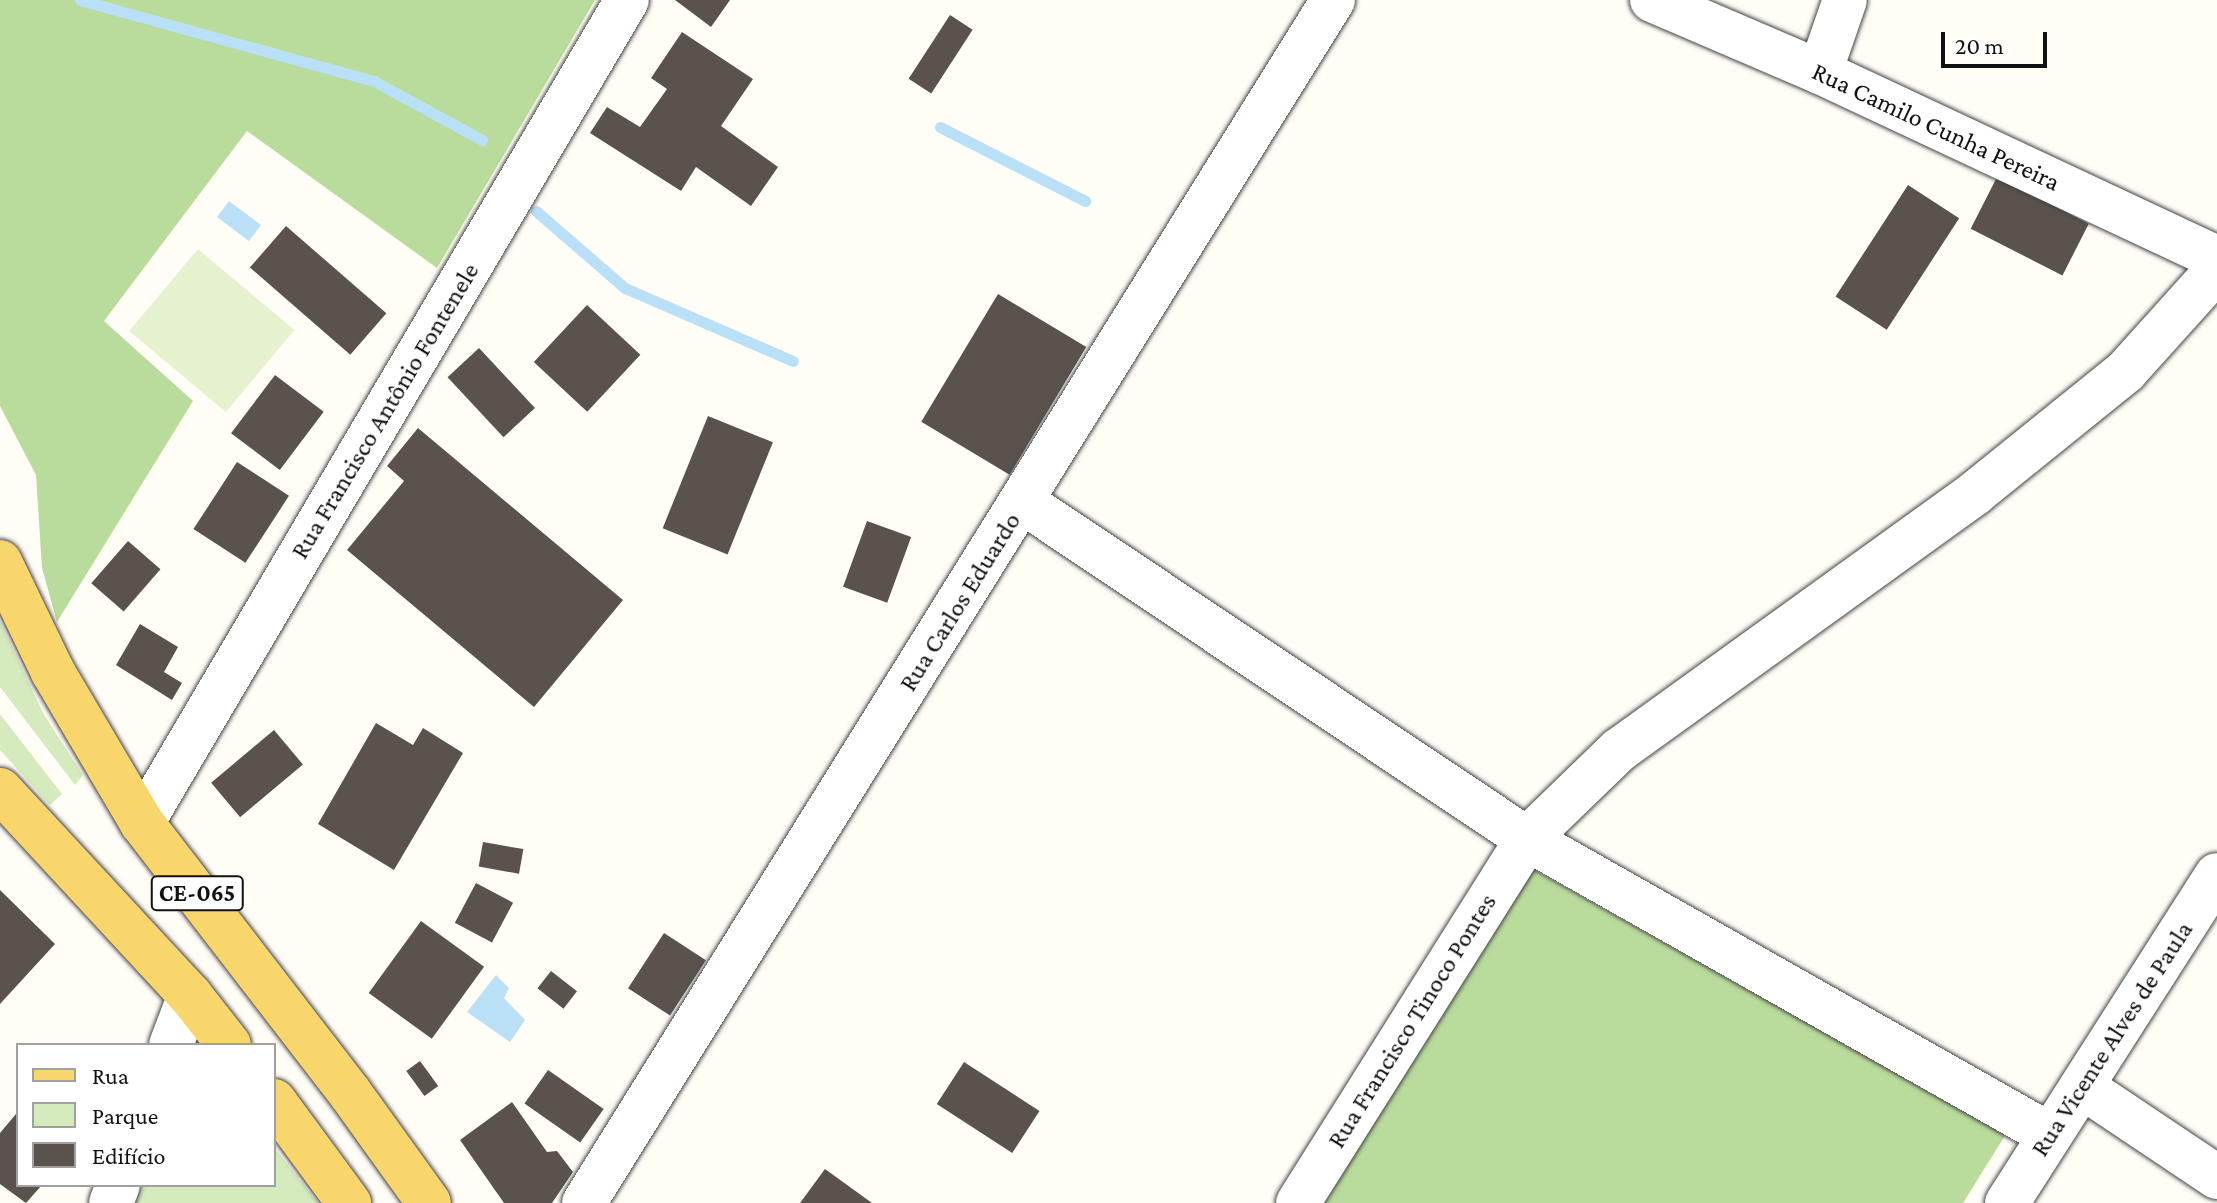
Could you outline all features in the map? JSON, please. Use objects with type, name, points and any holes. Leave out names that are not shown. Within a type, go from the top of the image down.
[{"type":"main road","name":"CE-065","points":[[0,562],[53,672],[142,823],[350,1093],[429,1203]]},
{"type":"main road","name":"CE-065","points":[[0,790],[190,995],[227,1043]]},
{"type":"main road","points":[[276,1104],[349,1203]]},
{"type":"street","name":"Rua Francisco Antônio Fontenele","points":[[142,823],[627,0]]},
{"type":"street","name":"Rua Carlos Eduardo","points":[[584,1203],[1333,0]]},
{"type":"street","name":"Rua Camilo Cunha Pereira","points":[[1652,0],[1820,72],[2217,258]]},
{"type":"street","points":[[1820,72],[1845,0]]},
{"type":"street","name":"Rua Francisco Tinoco Pontes","points":[[1298,1203],[1527,839],[1619,750],[1975,493],[2126,371],[2217,270]]},
{"type":"street","points":[[1023,502],[1527,839],[2050,1135]]},
{"type":"street","name":"Rua Vicente Alves de Paula","points":[[2007,1203],[2084,1088],[2217,875]]},
{"type":"street","points":[[172,1043],[190,995]]},
{"type":"street","points":[[2084,1088],[2217,1177]]},
{"type":"green space","points":[[0,0],[595,0],[437,268],[247,131],[104,321],[193,401],[57,622],[42,568],[36,475],[0,406]]},
{"type":"green space","points":[[198,249],[295,330],[226,412],[129,331]]},
{"type":"green space","points":[[0,621],[44,715],[83,775],[75,785],[0,687]]},
{"type":"green space","points":[[0,714],[62,794],[50,805],[0,750]]},
{"type":"green space","points":[[1529,867],[2006,1134],[1963,1203],[1318,1203]]},
{"type":"green space","points":[[276,1150],[318,1203],[135,1203],[141,1187],[276,1187]]},
{"type":"water","points":[[229,201],[261,225],[249,241],[217,217]]},
{"type":"water","points":[[496,975],[509,988],[504,998],[525,1020],[510,1042],[467,1012]]},
{"type":"building","points":[[675,0],[730,0],[711,27]]},
{"type":"building","points":[[950,15],[973,30],[931,93],[909,79]]},
{"type":"building","points":[[682,32],[753,79],[721,126],[778,167],[751,206],[696,167],[681,191],[590,133],[607,107],[640,127],[667,89],[651,78]]},
{"type":"building","points":[[1997,177],[2089,224],[2062,275],[1971,229]]},
{"type":"building","points":[[1908,185],[1959,218],[1887,330],[1836,297]]},
{"type":"building","points":[[286,226],[386,313],[350,355],[250,268]]},
{"type":"building","points":[[998,294],[1086,347],[1010,475],[921,422]]},
{"type":"building","points":[[587,305],[640,355],[587,412],[534,362]]},
{"type":"building","points":[[479,348],[535,408],[503,437],[448,377]]},
{"type":"building","points":[[275,375],[324,412],[280,470],[231,433]]},
{"type":"building","points":[[708,416],[773,442],[728,554],[663,528]]},
{"type":"building","points":[[418,428],[623,600],[534,707],[347,550],[404,481],[387,466]]},
{"type":"building","points":[[237,462],[289,496],[245,563],[193,529]]},
{"type":"building","points":[[867,521],[911,537],[887,603],[843,587]]},
{"type":"building","points":[[128,541],[160,569],[124,611],[91,583]]},
{"type":"building","points":[[140,624],[178,647],[164,672],[182,683],[172,700],[116,665]]},
{"type":"building","points":[[376,723],[413,745],[423,728],[463,753],[394,870],[318,824]]},
{"type":"building","points":[[274,730],[303,764],[240,817],[211,783]]},
{"type":"building","points":[[483,842],[523,849],[519,874],[479,867]]},
{"type":"building","points":[[476,883],[513,903],[492,942],[455,923]]},
{"type":"building","points":[[0,890],[55,944],[0,1004]]},
{"type":"building","points":[[421,921],[484,967],[432,1039],[369,993]]},
{"type":"building","points":[[664,933],[706,960],[670,1016],[628,988]]},
{"type":"building","points":[[551,971],[577,991],[563,1009],[537,988]]},
{"type":"building","points":[[420,1061],[438,1086],[424,1096],[406,1071]]},
{"type":"building","points":[[964,1062],[1039,1111],[1012,1153],[937,1104]]},
{"type":"building","points":[[548,1070],[604,1109],[580,1143],[524,1104]]},
{"type":"building","points":[[512,1102],[547,1152],[557,1151],[573,1172],[552,1203],[504,1203],[460,1140]]},
{"type":"building","points":[[16,1114],[16,1187],[40,1187],[26,1203],[0,1184],[0,1133]]},
{"type":"building","points":[[825,1169],[872,1203],[800,1203]]},
{"type":"waterway","points":[[80,0],[374,81],[482,140]]},
{"type":"waterway","points":[[940,127],[1085,201]]},
{"type":"waterway","points":[[536,211],[625,288],[793,361]]}]
